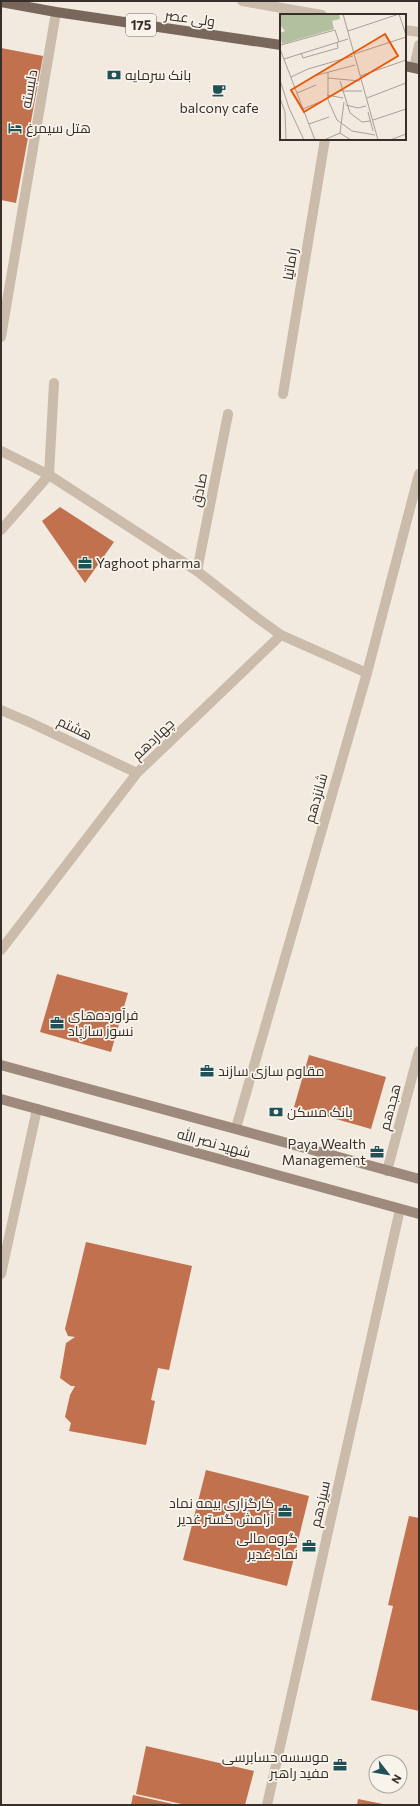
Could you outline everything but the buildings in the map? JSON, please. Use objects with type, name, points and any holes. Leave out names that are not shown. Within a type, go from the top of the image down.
[{"type":"main road","name":"ولی عصر","points":[[1,2],[56,12],[280,45]]},
{"type":"main road","name":"شهید نصر الله","points":[[1,1065],[419,1179]]},
{"type":"main road","name":"شهید نصر الله","points":[[1,1099],[419,1214]]},
{"type":"street","points":[[242,1],[316,14]]},
{"type":"street","name":"دلبسته","points":[[1,337],[56,12]]},
{"type":"street","points":[[406,30],[419,32]]},
{"type":"street","points":[[413,67],[419,45]]},
{"type":"street","name":"راماتیا","points":[[283,394],[325,140]]},
{"type":"street","points":[[1,530],[49,475],[54,383]]},
{"type":"street","name":"صادق","points":[[197,571],[228,414]]},
{"type":"street","points":[[1,452],[49,475],[197,571],[281,635],[367,673]]},
{"type":"street","name":"شانزدهم","points":[[236,1128],[367,673],[419,474]]},
{"type":"street","name":"چهاردهم","points":[[1,950],[137,773],[281,635]]},
{"type":"street","name":"هشتم","points":[[1,710],[137,773]]},
{"type":"street","name":"هجدهم","points":[[387,1171],[419,1051]]},
{"type":"street","points":[[1,1274],[37,1109]]},
{"type":"street","name":"سیزدهم","points":[[267,1805],[400,1209]]},
{"type":"place","name":"بانک سرمایه","points":[[114,75]]},
{"type":"place","name":"balcony cafe","points":[[219,90]]},
{"type":"place","name":"هتل سیمرغ","points":[[15,128]]},
{"type":"place","name":"Yaghoot pharma","points":[[85,563]]},
{"type":"place","name":"فرآورده‌های نسوز سازپاد","points":[[57,1023]]},
{"type":"place","name":"مقاوم سازی سازند","points":[[207,1071]]},
{"type":"place","name":"بانک مسکن","points":[[276,1112]]},
{"type":"place","name":"Paya Wealth Management","points":[[377,1152]]},
{"type":"place","name":"کارگزاری بیمه نماد آرامش گستر غدیر","points":[[285,1511]]},
{"type":"place","name":"گروه مالی نماد غدیر","points":[[309,1546]]},
{"type":"place","name":"موسسه حسابرسی مفید راهبر","points":[[340,1765]]}]
